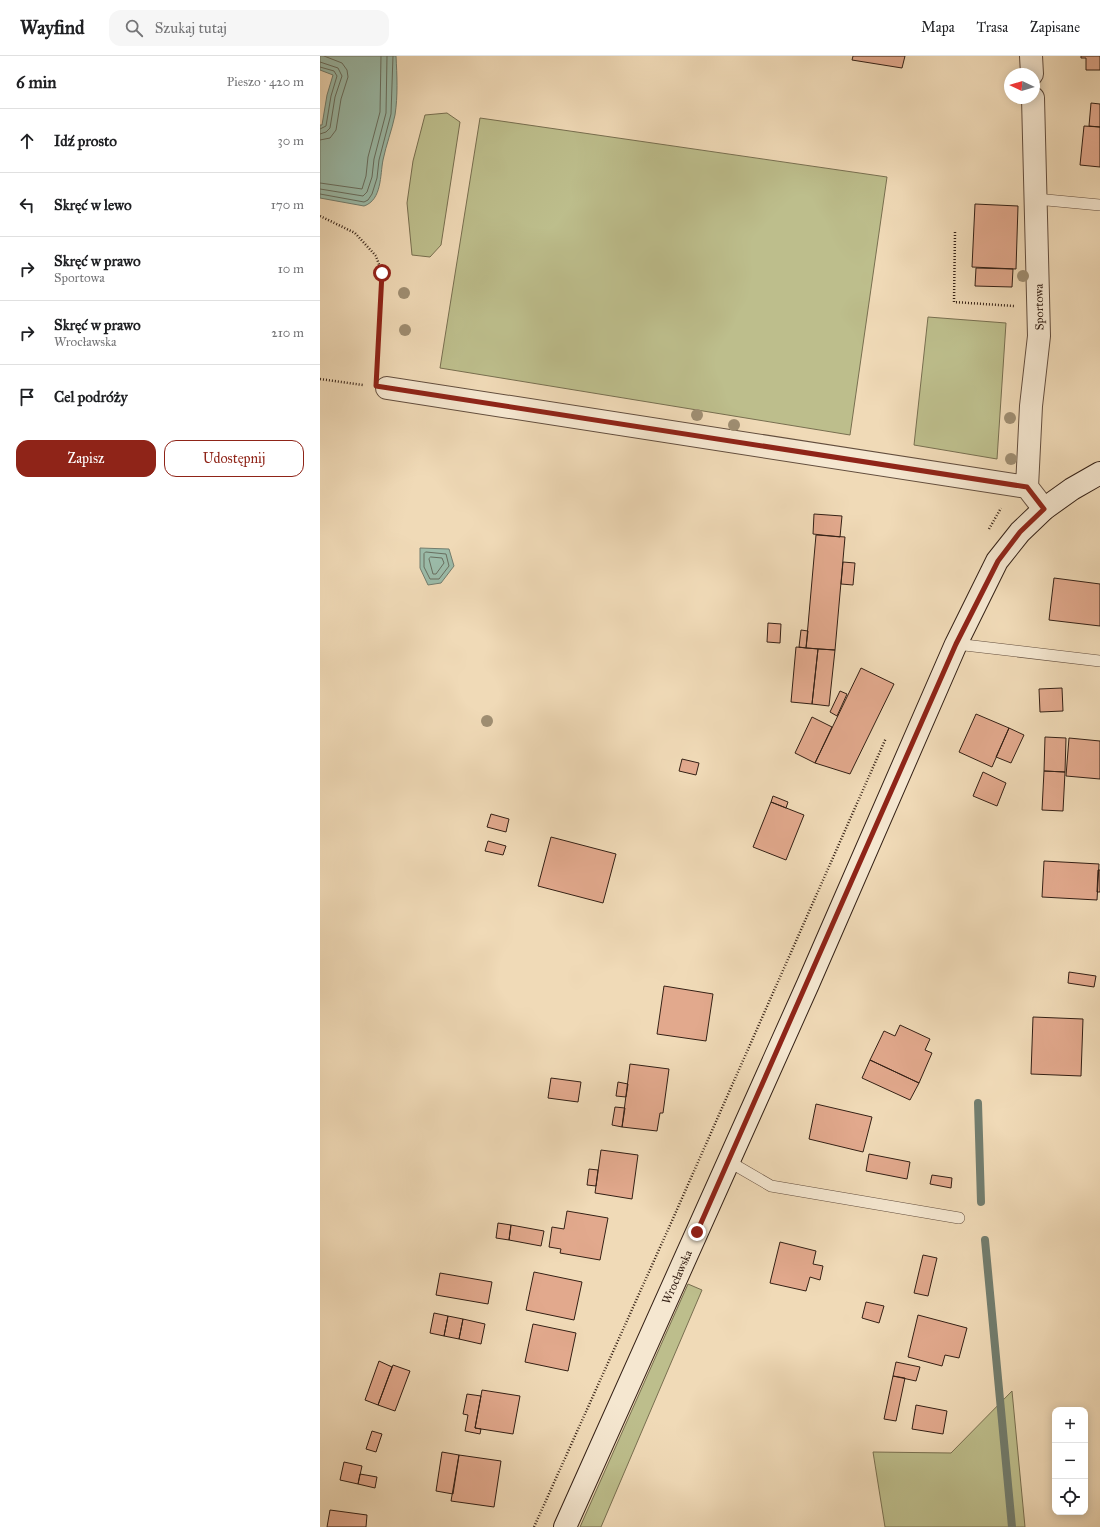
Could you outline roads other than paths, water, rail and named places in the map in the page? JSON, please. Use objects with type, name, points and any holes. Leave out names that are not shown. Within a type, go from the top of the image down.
[{"type":"main road","points":[[1032,56],[1032,68]]},
{"type":"main road","name":"Sportowa","points":[[1027,487],[1031,406],[1039,336],[1033,104]]},
{"type":"main road","points":[[381,387],[1027,487],[1044,509]]},
{"type":"main road","name":"Wrocławska","points":[[565,1527],[956,644],[998,561],[1020,532],[1044,509],[1072,489],[1100,473]]},
{"type":"lane","points":[[1036,199],[1100,204]]},
{"type":"lane","points":[[956,644],[1100,661]]},
{"type":"lane","points":[[728,1161],[771,1186],[959,1218]]},
{"type":"water","points":[[320,56],[396,56],[397,93],[395,115],[384,154],[377,193],[370,203],[364,206],[320,198],[320,125],[322,125],[327,95],[333,75],[320,70]]},
{"type":"water","points":[[420,548],[449,549],[454,566],[441,583],[428,585],[420,568]]},
{"type":"waterway","points":[[978,1103],[981,1202]]},
{"type":"waterway","points":[[985,1240],[1012,1527]]}]
